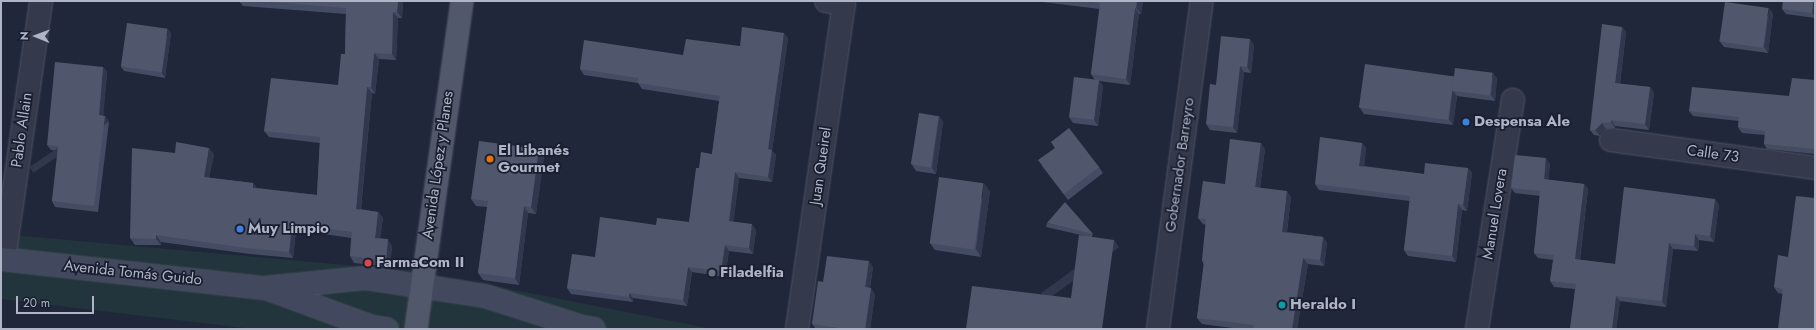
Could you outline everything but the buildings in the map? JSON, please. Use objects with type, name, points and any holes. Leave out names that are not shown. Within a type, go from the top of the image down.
[{"type":"main road","name":"Avenida López y Planes","points":[[416,329],[462,1]]},
{"type":"main road","name":"Avenida Tomás Guido","points":[[3,259],[264,288],[366,278],[485,296],[582,328]]},
{"type":"main road","name":"Avenida Tomás Guido","points":[[264,288],[372,327],[387,329]]},
{"type":"street","name":"Pablo Allain","points":[[3,259],[41,1]]},
{"type":"street","name":"Gobernador Barreyro","points":[[1158,329],[1202,1]]},
{"type":"street","name":"Juan Queirel","points":[[797,329],[835,2]]},
{"type":"street","name":"Manuel Lovera","points":[[1477,329],[1513,100]]},
{"type":"street","name":"Calle 73","points":[[1611,140],[1815,168]]},
{"type":"shaded area","points":[[1,234],[423,272],[713,329],[253,329],[1,299]]},
{"type":"place","name":"Despensa Ale","points":[[1466,122]]},
{"type":"place","name":"El Libanés Gourmet","points":[[490,159]]},
{"type":"place","name":"Muy Limpio","points":[[240,229]]},
{"type":"place","name":"FarmaCom II","points":[[368,263]]},
{"type":"place","name":"Filadelfia","points":[[712,273]]},
{"type":"place","name":"Heraldo I","points":[[1282,305]]}]
